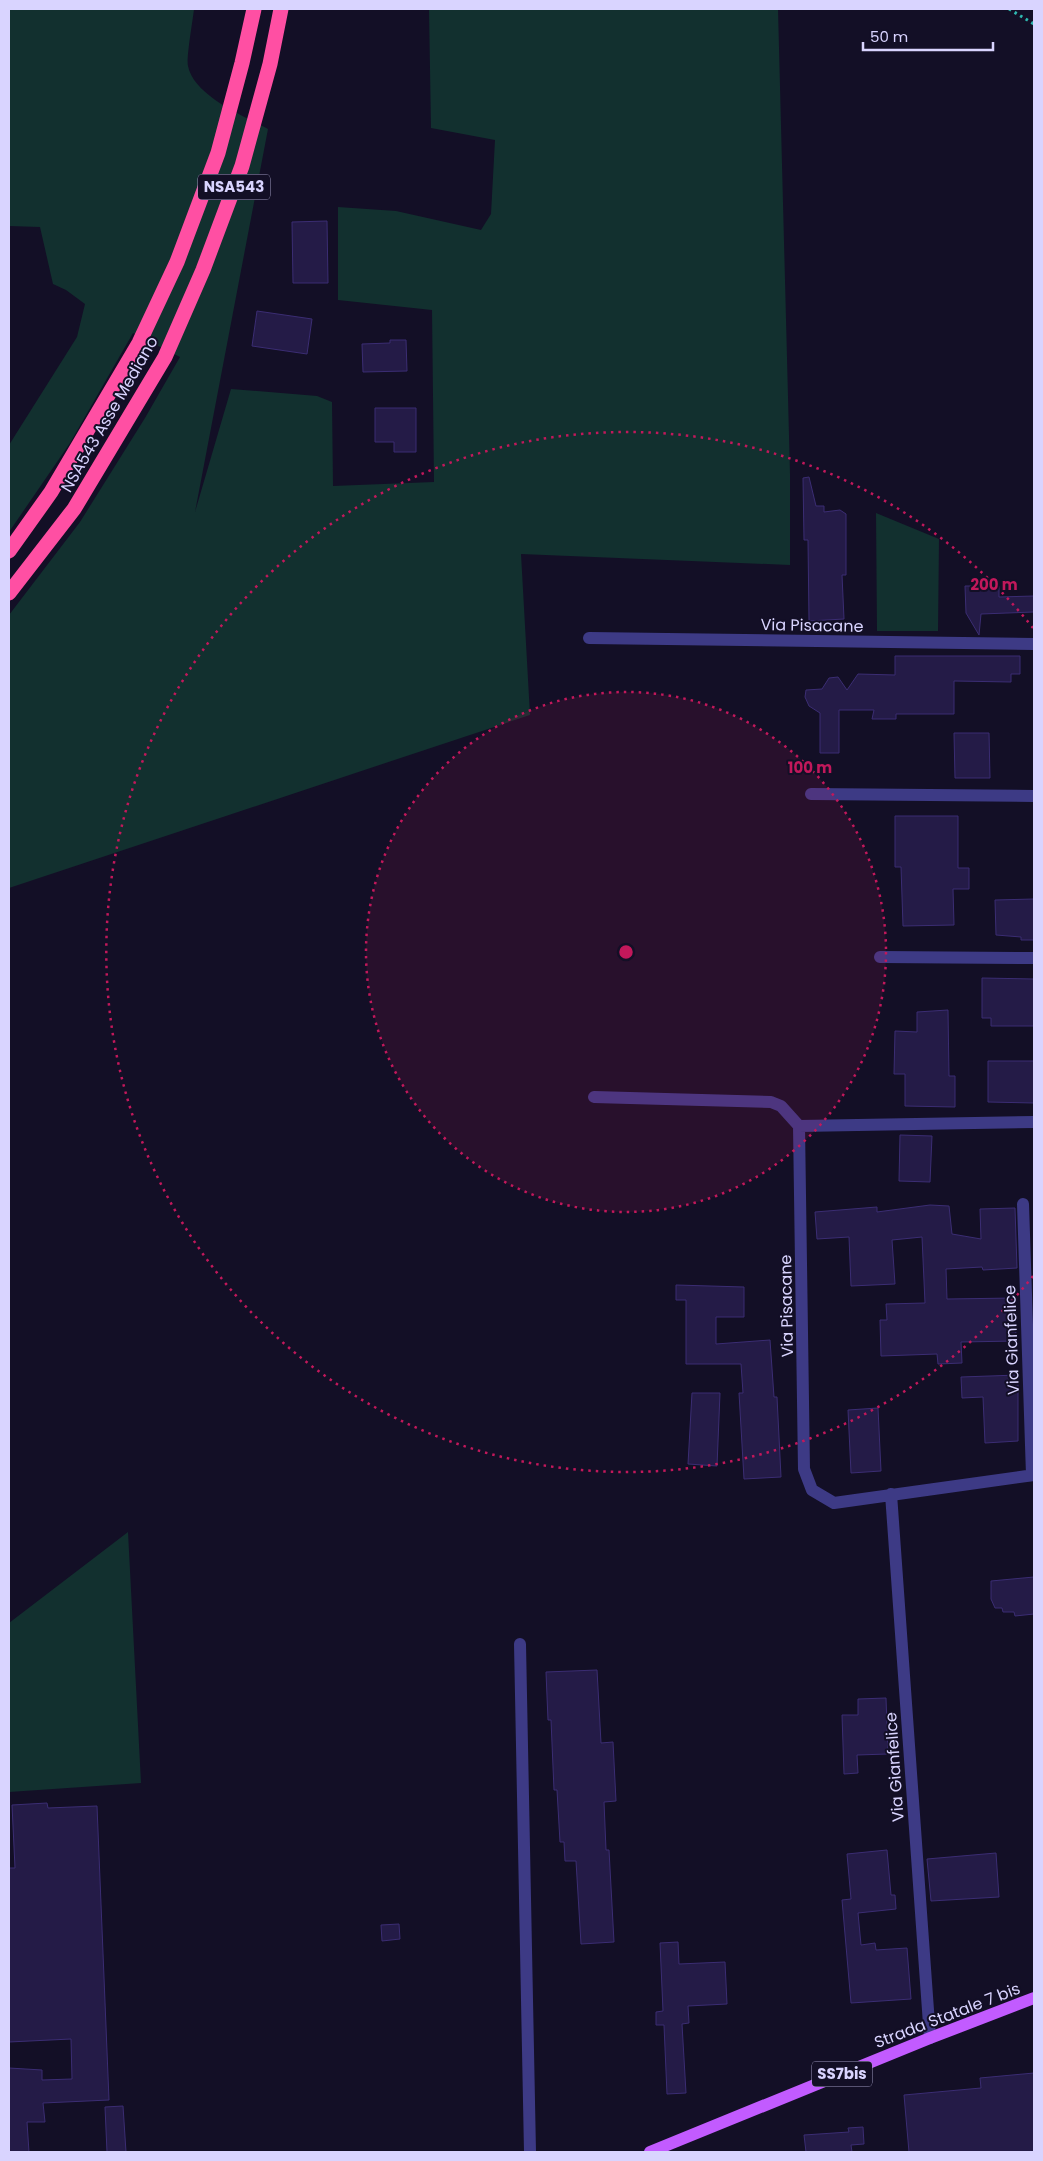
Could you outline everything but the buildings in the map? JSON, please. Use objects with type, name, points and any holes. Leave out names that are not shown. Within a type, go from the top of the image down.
[{"type":"highway","name":"NSA543 Asse Mediano","points":[[9,551],[51,492],[139,343],[177,262],[218,153],[254,9]]},
{"type":"highway","name":"NSA543 Asse Mediano","points":[[9,593],[74,509],[165,357],[203,270],[242,166],[270,64],[280,9]]},
{"type":"main road","name":"Strada Statale 7 bis","points":[[650,2152],[930,2038],[1034,1998]]},
{"type":"street","name":"Via Pisacane","points":[[588,638],[1034,644]]},
{"type":"street","points":[[811,794],[1034,796]]},
{"type":"street","points":[[880,957],[1034,958]]},
{"type":"street","points":[[594,1097],[770,1102],[781,1106],[799,1126],[1034,1122]]},
{"type":"street","name":"Via Pisacane","points":[[799,1126],[804,1469],[812,1490],[834,1503],[1033,1475]]},
{"type":"street","name":"Via Gianfelice","points":[[1023,1204],[1033,1475]]},
{"type":"street","name":"Via Gianfelice","points":[[891,1494],[930,2038]]},
{"type":"street","points":[[520,1644],[530,2152]]},
{"type":"path","points":[[1010,9],[1034,24]]},
{"type":"green space","points":[[9,9],[194,9],[188,62],[192,77],[200,87],[221,104],[268,129],[195,512],[231,389],[317,396],[332,402],[333,486],[434,482],[432,310],[338,300],[338,207],[396,211],[481,230],[491,214],[495,140],[431,128],[429,9],[778,9],[790,474],[790,565],[521,554],[530,715],[9,888],[9,615],[80,522],[145,418],[180,357],[133,333],[70,443],[9,532],[9,445],[77,337],[85,304],[66,290],[53,284],[40,227],[9,226]]},
{"type":"green space","points":[[876,513],[939,539],[938,631],[877,631]]},
{"type":"green space","points":[[128,1532],[141,1783],[9,1792],[9,1623]]}]
